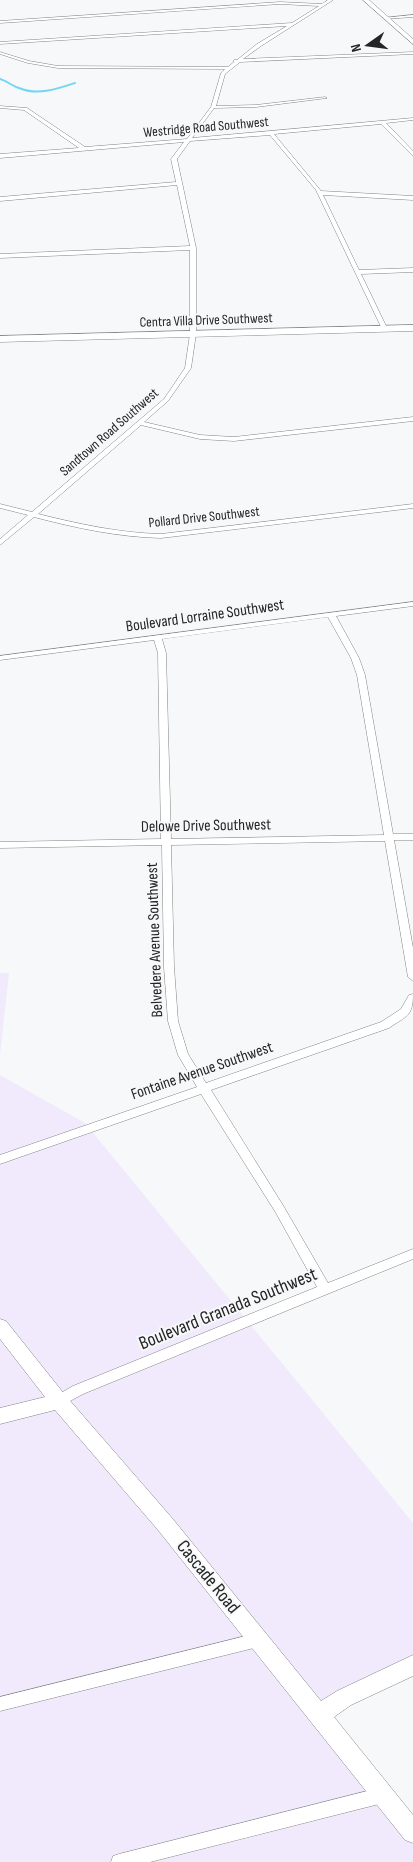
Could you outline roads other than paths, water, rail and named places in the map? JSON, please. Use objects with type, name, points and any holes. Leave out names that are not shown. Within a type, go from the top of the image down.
[{"type":"street","name":"Sandtown Road Southwest","points":[[0,543],[140,424],[166,400],[182,378],[191,357],[193,334],[193,248],[174,159],[186,140],[213,107],[220,78],[228,68],[331,0]]},
{"type":"street","points":[[366,0],[413,42]]},
{"type":"street","points":[[0,22],[280,3],[324,5]]},
{"type":"street","points":[[385,18],[413,16]]},
{"type":"street","points":[[0,43],[293,24]]},
{"type":"street","points":[[0,53],[42,65],[72,68],[143,66],[228,68]]},
{"type":"street","points":[[236,61],[413,53]]},
{"type":"street","points":[[213,107],[256,106],[325,98]]},
{"type":"street","points":[[0,107],[15,106],[25,108],[84,149]]},
{"type":"street","name":"Westridge Road Southwest","points":[[0,156],[413,119]]},
{"type":"street","points":[[382,122],[413,154]]},
{"type":"street","points":[[271,133],[320,193],[384,328]]},
{"type":"street","points":[[0,199],[178,183]]},
{"type":"street","points":[[320,193],[413,198]]},
{"type":"street","points":[[0,256],[193,248]]},
{"type":"street","points":[[357,272],[413,270]]},
{"type":"street","name":"Centra Villa Drive Southwest","points":[[0,339],[413,328]]},
{"type":"street","points":[[140,424],[200,437],[234,439],[413,419]]},
{"type":"street","name":"Pollard Drive Southwest","points":[[0,506],[115,534],[137,537],[161,536],[413,506]]},
{"type":"street","name":"Boulevard Lorraine Southwest","points":[[0,658],[413,604]]},
{"type":"street","points":[[331,615],[355,658],[361,675],[413,977]]},
{"type":"street","name":"Belvedere Avenue Southwest","points":[[157,638],[162,653],[166,842],[173,1021],[183,1055],[280,1210],[325,1290]]},
{"type":"street","name":"Delowe Drive Southwest","points":[[0,845],[413,837]]},
{"type":"street","points":[[409,1013],[413,998]]},
{"type":"street","name":"Fontaine Avenue Southwest","points":[[0,1160],[385,1025],[409,1013]]},
{"type":"street","name":"Boulevard Granada Southwest","points":[[59,1401],[78,1390],[413,1254]]},
{"type":"street","name":"Cascade Road","points":[[0,1326],[59,1401],[165,1524],[413,1832]]},
{"type":"street","points":[[0,1416],[59,1401]]},
{"type":"street","points":[[0,1704],[258,1640]]},
{"type":"street","points":[[319,1715],[344,1698],[413,1665]]},
{"type":"street","points":[[119,1862],[384,1795]]},
{"type":"waterway","points":[[0,79],[16,87],[40,92],[75,83]]}]
